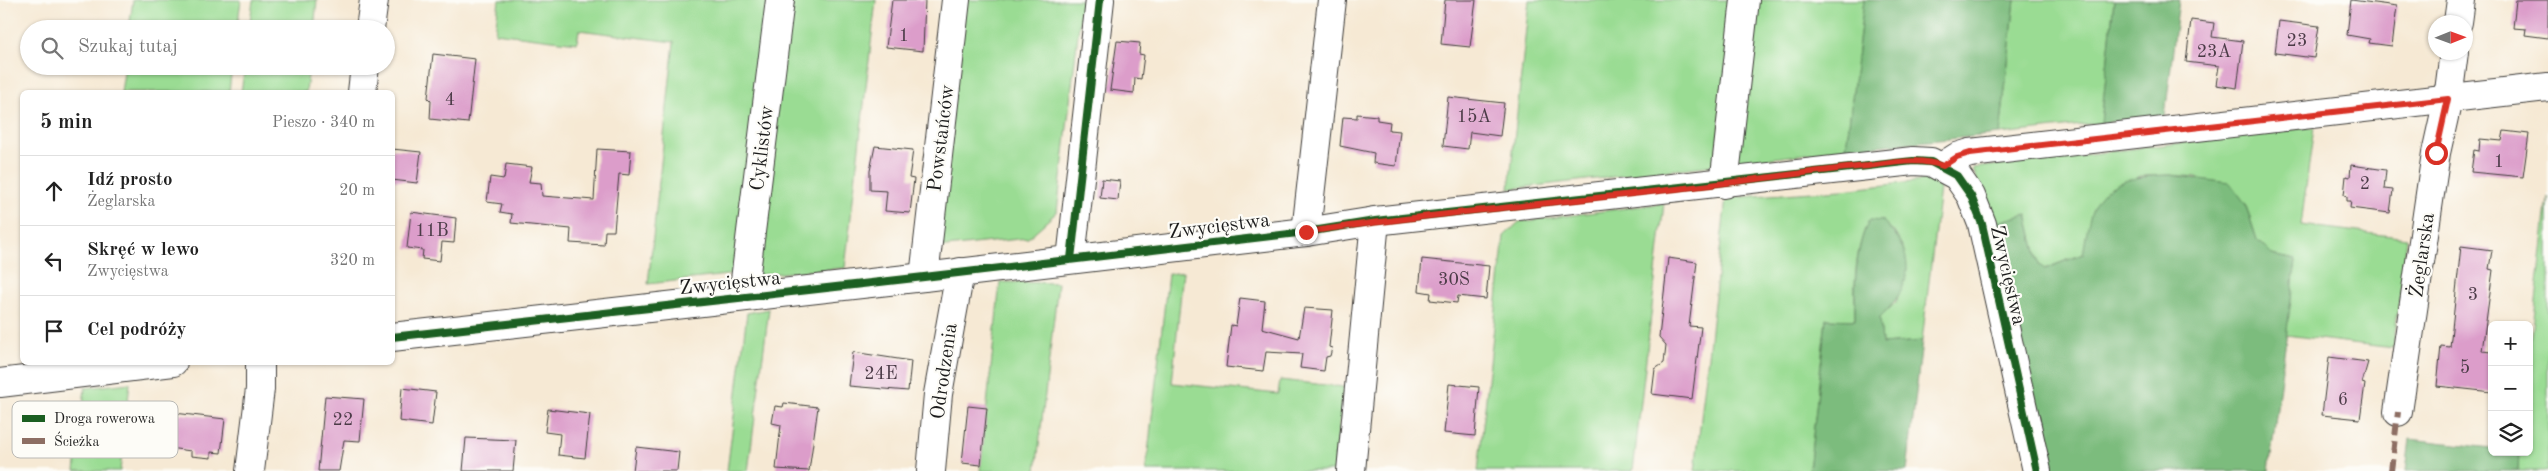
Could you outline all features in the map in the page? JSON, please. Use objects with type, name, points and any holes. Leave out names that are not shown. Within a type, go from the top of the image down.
[{"type":"street","points":[[371,20],[374,0]]},
{"type":"street","name":"Cyklistów","points":[[743,296],[780,0]]},
{"type":"street","name":"Powstańców","points":[[924,277],[956,0]]},
{"type":"street","points":[[1070,259],[1100,0]]},
{"type":"street","points":[[1306,232],[1332,0]]},
{"type":"street","points":[[1724,184],[1745,0]]},
{"type":"street","points":[[2459,15],[2461,0]]},
{"type":"street","name":"Żeglarska","points":[[2398,412],[2436,153],[2448,99],[2453,60]]},
{"type":"street","points":[[362,90],[364,75]]},
{"type":"street","points":[[1943,166],[1957,157],[1970,153],[2548,87]]},
{"type":"street","name":"Zwycięstwa","points":[[395,337],[1306,232],[1375,221],[1724,184],[1818,171],[1931,162],[1943,166],[1957,176],[1971,196],[1982,224],[2037,471]]},
{"type":"street","points":[[1352,471],[1375,221]]},
{"type":"street","name":"Odrodzenia","points":[[931,471],[938,394],[960,272]]},
{"type":"street","points":[[0,383],[148,365]]},
{"type":"street","points":[[250,471],[260,389],[260,365]]},
{"type":"green space","points":[[133,0],[241,0],[238,20],[130,20]]},
{"type":"green space","points":[[253,0],[317,0],[315,20],[250,20]]},
{"type":"green space","points":[[499,0],[768,0],[736,274],[648,284],[674,42],[579,30],[577,43],[495,33]]},
{"type":"green space","points":[[789,0],[876,0],[845,268],[756,275]]},
{"type":"green space","points":[[965,0],[1082,0],[1057,212],[1028,238],[937,248]]},
{"type":"green space","points":[[1529,0],[1735,0],[1715,165],[1509,189]]},
{"type":"green space","points":[[1752,0],[1864,0],[1846,149],[1734,163]]},
{"type":"green space","points":[[1864,0],[2015,0],[2000,134],[1846,149]]},
{"type":"green space","points":[[2015,0],[2114,0],[2101,123],[2000,134]]},
{"type":"green space","points":[[2114,0],[2179,0],[2165,116],[2101,123]]},
{"type":"green space","points":[[124,75],[231,75],[229,90],[121,90]]},
{"type":"green space","points":[[244,75],[308,75],[306,90],[241,90]]},
{"type":"green space","points":[[2314,127],[2301,225],[2407,238],[2393,348],[2286,335],[2296,260],[2272,255],[2257,240],[2245,203],[2197,177],[2170,175],[2140,176],[2093,208],[2083,254],[2044,269],[2039,265],[2027,214],[1990,224],[1973,168]]},
{"type":"green space","points":[[2170,175],[2230,183],[2245,203],[2257,240],[2272,255],[2296,260],[2269,471],[2047,471],[1990,224],[2027,214],[2039,265],[2045,269],[2083,254],[2091,213],[2099,198],[2107,190],[2137,178]]},
{"type":"green space","points":[[1930,180],[1940,188],[1922,341],[1882,344],[1880,318],[1896,302],[1906,279],[1902,246],[1894,232],[1883,221],[1869,220],[1860,244],[1856,269],[1855,320],[1826,319],[1809,471],[1695,471],[1726,198],[1842,190]]},
{"type":"green space","points":[[2548,198],[2548,471],[2518,471],[2519,456],[2533,456],[2533,327]]},
{"type":"green space","points":[[1664,203],[1633,471],[1478,471],[1504,236],[1519,222]]},
{"type":"green space","points":[[1869,220],[1883,221],[1902,246],[1906,258],[1905,282],[1891,306],[1880,318],[1882,344],[1922,341],[1907,471],[1809,471],[1826,319],[1855,320],[1855,282],[1858,256],[1860,244]]},
{"type":"green space","points":[[1183,272],[1172,383],[1278,394],[1280,380],[1344,387],[1334,471],[1146,471],[1168,274]]},
{"type":"green space","points":[[1000,282],[1058,283],[1036,471],[980,471]]},
{"type":"green space","points":[[769,309],[748,471],[727,471],[747,313]]},
{"type":"green space","points":[[130,383],[128,401],[83,401],[85,388]]},
{"type":"green space","points":[[2410,439],[2488,448],[2488,456],[2519,456],[2518,471],[2406,471]]},
{"type":"green space","points":[[77,458],[121,458],[120,471],[75,471]]},
{"type":"building","points":[[892,0],[925,0],[923,51],[886,47]]},
{"type":"building","points":[[1445,0],[1476,0],[1470,47],[1441,44]]},
{"type":"building","points":[[2351,0],[2397,6],[2392,46],[2369,43],[2370,39],[2347,35]]},
{"type":"building","points":[[2516,0],[2548,0],[2548,38],[2525,35],[2526,29],[2513,28]]},
{"type":"building","points":[[2191,20],[2214,23],[2212,37],[2243,41],[2237,88],[2216,85],[2219,66],[2186,62]]},
{"type":"building","points":[[2279,21],[2319,26],[2314,58],[2275,53]]},
{"type":"building","points":[[1117,41],[1140,43],[1139,54],[1144,55],[1141,79],[1135,78],[1134,93],[1110,90]]},
{"type":"building","points":[[433,54],[475,59],[468,123],[430,119],[431,101],[428,98]]},
{"type":"building","points":[[1448,97],[1504,103],[1500,136],[1470,132],[1468,149],[1443,146]]},
{"type":"building","points":[[1357,114],[1377,116],[1377,120],[1390,122],[1389,130],[1400,131],[1396,166],[1373,163],[1374,153],[1340,146],[1343,117],[1357,118]]},
{"type":"building","points":[[2504,131],[2529,134],[2523,177],[2471,172],[2474,150],[2479,151],[2480,139],[2502,141]]},
{"type":"building","points":[[875,146],[913,150],[909,178],[914,179],[910,213],[885,211],[887,191],[870,190],[870,171]]},
{"type":"building","points":[[395,149],[421,152],[417,183],[395,180]]},
{"type":"building","points":[[597,149],[631,151],[629,175],[619,174],[614,231],[605,231],[604,245],[570,243],[571,229],[511,223],[512,214],[500,212],[502,204],[487,202],[490,177],[504,179],[506,164],[532,167],[529,182],[541,183],[542,196],[594,200]]},
{"type":"building","points":[[2351,165],[2386,170],[2384,189],[2393,190],[2390,213],[2350,208],[2351,201],[2347,201],[2347,196],[2344,195],[2346,176],[2350,177]]},
{"type":"building","points":[[1102,179],[1120,181],[1118,200],[1100,198]]},
{"type":"building","points":[[411,212],[456,218],[454,243],[442,242],[440,261],[422,259],[423,250],[407,248]]},
{"type":"building","points":[[2461,246],[2492,250],[2489,269],[2493,270],[2482,351],[2488,352],[2488,392],[2437,386],[2441,346],[2450,347]]},
{"type":"building","points":[[1668,258],[1697,262],[1689,326],[1701,327],[1692,399],[1652,394],[1655,369],[1664,363],[1666,345],[1659,337]]},
{"type":"building","points":[[1422,259],[1489,266],[1486,299],[1458,296],[1457,303],[1430,300],[1431,293],[1419,291]]},
{"type":"building","points":[[1240,298],[1265,301],[1262,328],[1299,338],[1304,308],[1333,310],[1329,347],[1332,348],[1330,356],[1326,357],[1324,371],[1300,368],[1302,354],[1266,352],[1263,371],[1226,367],[1231,325],[1236,326]]},
{"type":"building","points":[[853,352],[911,361],[908,391],[849,386]]},
{"type":"building","points":[[2329,357],[2368,362],[2362,383],[2365,384],[2360,419],[2322,415]]},
{"type":"building","points":[[1449,384],[1479,387],[1475,436],[1444,433]]},
{"type":"building","points":[[402,388],[436,392],[432,425],[399,421]]},
{"type":"building","points":[[325,396],[364,399],[360,441],[344,440],[339,471],[318,471]]},
{"type":"building","points":[[784,403],[818,407],[809,471],[776,469],[781,425],[772,423],[775,406],[783,407]]},
{"type":"building","points":[[968,406],[987,408],[981,465],[962,463]]},
{"type":"building","points":[[548,409],[590,414],[585,458],[558,455],[560,434],[545,432]]},
{"type":"building","points":[[178,413],[225,419],[221,453],[211,452],[211,458],[191,456],[191,451],[178,449]]},
{"type":"building","points":[[466,438],[516,440],[513,471],[463,471]]},
{"type":"building","points":[[636,447],[679,452],[677,471],[633,471]]},
{"type":"marked path","points":[[2391,471],[2398,412]]},
{"type":"cycle path","points":[[1071,259],[1100,0]]},
{"type":"cycle path","points":[[395,337],[1306,232],[1375,221],[1913,161],[1931,162],[1957,176],[1971,196],[1982,224],[2037,471]]},
{"type":"route","points":[[1306,232],[1375,221],[1724,184],[1818,171],[1913,162],[1931,162],[1943,166],[1957,157],[1970,153],[2448,99],[2436,153]]}]
